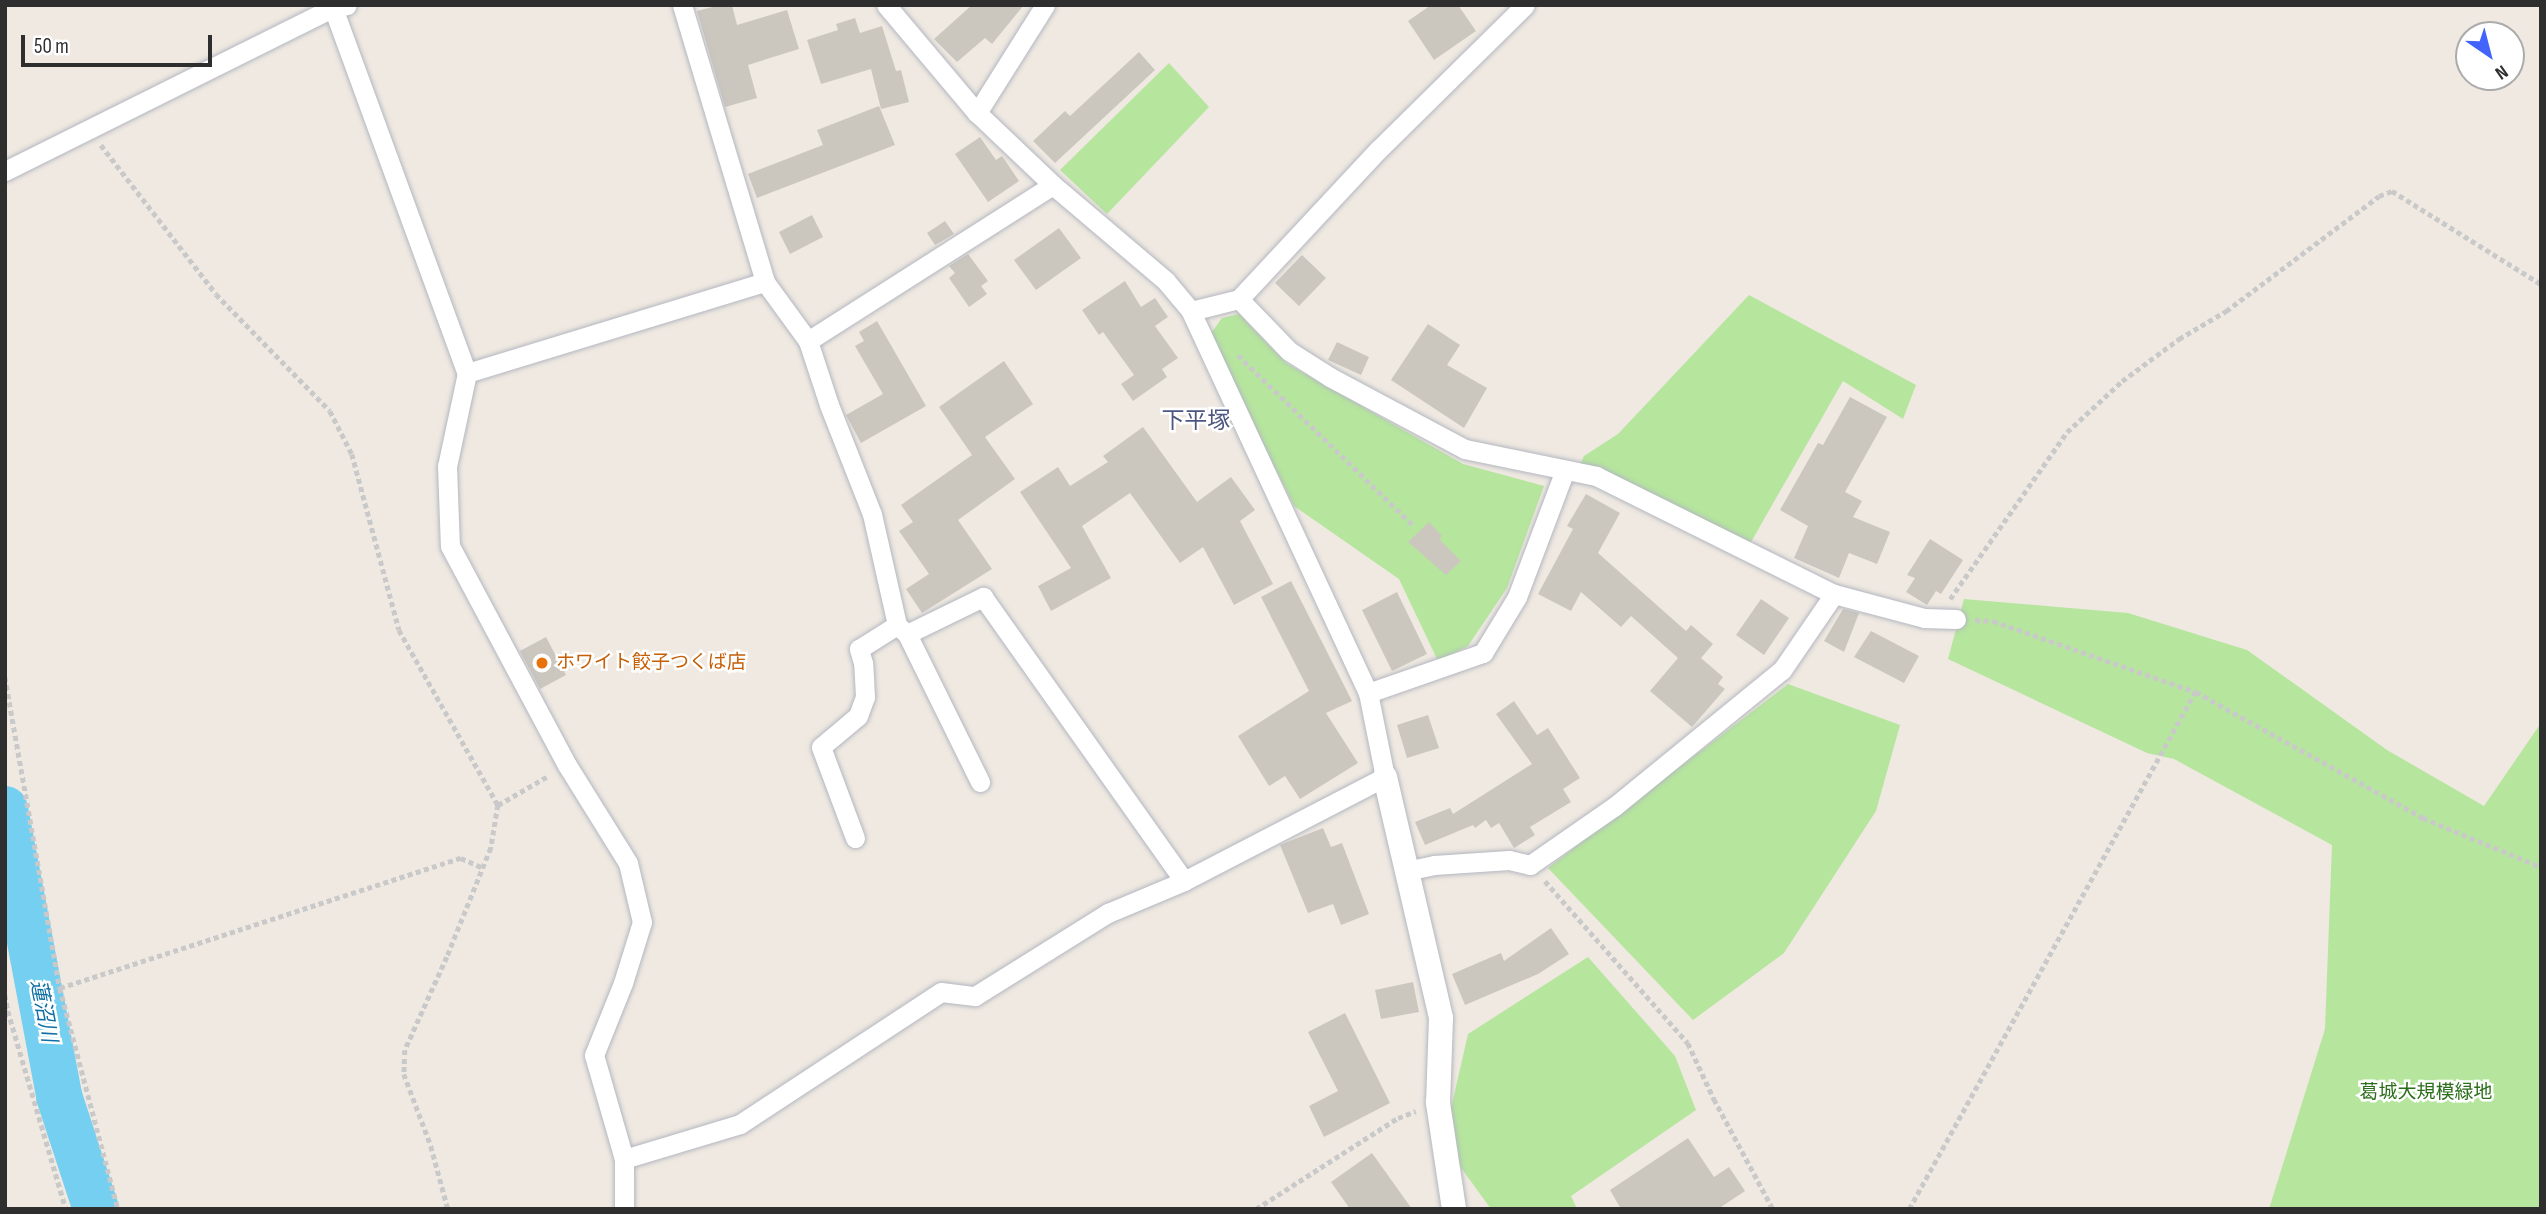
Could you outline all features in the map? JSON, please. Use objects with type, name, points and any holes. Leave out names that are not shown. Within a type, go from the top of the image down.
[{"type":"street","points":[[682,5],[765,282],[808,341],[829,405],[872,514],[902,629],[980,782]]},
{"type":"street","points":[[886,5],[977,113],[1053,185],[1166,281],[1191,311],[1368,693],[1441,1018],[1438,1103],[1454,1209]]},
{"type":"street","points":[[977,113],[1045,5]]},
{"type":"street","points":[[1191,311],[1239,299],[1378,150],[1525,5]]},
{"type":"street","points":[[5,171],[337,6],[467,373],[447,466],[450,546],[567,765],[628,863],[642,922],[623,983],[594,1055],[624,1159],[624,1209]]},
{"type":"street","points":[[808,341],[1053,185]]},
{"type":"street","points":[[467,373],[765,282]]},
{"type":"street","points":[[1239,299],[1289,351],[1329,377],[1465,449],[1595,476],[1835,594],[1924,618],[1956,619]]},
{"type":"street","points":[[1368,693],[1483,653],[1517,597],[1565,470]]},
{"type":"street","points":[[1406,871],[1434,865],[1509,860],[1530,865],[1615,806],[1782,670],[1835,594]]},
{"type":"street","points":[[855,838],[821,747],[858,716],[865,697],[863,663],[859,649],[983,597],[1184,881]]},
{"type":"street","points":[[624,1159],[740,1124],[941,992],[975,996],[1108,913],[1184,881],[1385,777]]},
{"type":"path","points":[[87,128],[216,294],[330,411],[352,454],[399,630],[498,805],[491,848],[447,957],[405,1050],[404,1074],[431,1146],[448,1209]]},
{"type":"path","points":[[1924,618],[1947,603],[2067,432],[2122,381],[2179,339],[2226,311],[2379,196],[2392,191],[2541,284]]},
{"type":"path","points":[[1228,346],[1413,525]]},
{"type":"path","points":[[1956,619],[1993,621],[2196,692],[2423,818],[2541,867]]},
{"type":"path","points":[[5,677],[60,988],[118,1209]]},
{"type":"path","points":[[1909,1209],[2196,692]]},
{"type":"path","points":[[498,805],[567,765]]},
{"type":"path","points":[[60,988],[461,858],[483,867]]},
{"type":"path","points":[[1530,865],[1688,1043],[1714,1099],[1773,1209]]},
{"type":"path","points":[[5,995],[7,1012],[66,1209]]},
{"type":"path","points":[[1256,1209],[1398,1118],[1438,1103]]},
{"type":"green space","points":[[1169,63],[1209,107],[1107,214],[1060,170]]},
{"type":"green space","points":[[1749,295],[1916,385],[1903,419],[1843,381],[1751,542],[1619,479],[1580,465],[1584,456],[1618,434]]},
{"type":"green space","points":[[1239,314],[1286,363],[1463,464],[1544,486],[1507,588],[1468,646],[1438,661],[1399,579],[1294,506],[1209,336],[1222,318]]},
{"type":"green space","name":"葛城大規模緑地","points":[[1964,599],[2128,613],[2247,650],[2387,750],[2484,806],[2541,723],[2541,1209],[2269,1209],[2325,1029],[2332,845],[2174,759],[2147,753],[1948,659]]},
{"type":"green space","points":[[1788,684],[1900,725],[1876,811],[1784,953],[1693,1020],[1548,868]]},
{"type":"green space","points":[[1588,957],[1675,1056],[1696,1110],[1571,1196],[1577,1209],[1491,1209],[1459,1165],[1449,1117],[1468,1034]]},
{"type":"building","points":[[732,5],[737,25],[787,10],[799,49],[748,65],[757,98],[725,107],[697,11]]},
{"type":"building","points":[[972,5],[1024,5],[992,44],[985,38],[957,62],[934,39]]},
{"type":"building","points":[[1431,5],[1458,5],[1476,31],[1434,60],[1408,21]]},
{"type":"building","points":[[855,18],[860,33],[882,26],[896,71],[901,70],[909,102],[881,109],[871,69],[821,84],[807,40],[838,30],[836,24]]},
{"type":"building","points":[[1139,52],[1155,70],[1055,163],[1033,141],[1065,111],[1070,116]]},
{"type":"building","points":[[879,106],[895,145],[757,198],[748,174],[823,145],[817,130]]},
{"type":"building","points":[[980,137],[996,160],[1002,156],[1019,181],[988,202],[955,154]]},
{"type":"building","points":[[812,215],[823,237],[790,254],[779,232]]},
{"type":"building","points":[[945,221],[954,234],[935,245],[927,233]]},
{"type":"building","points":[[1059,228],[1081,258],[1036,290],[1014,260]]},
{"type":"building","points":[[968,254],[988,281],[981,286],[987,294],[969,307],[949,278],[955,273],[949,266]]},
{"type":"building","points":[[1302,255],[1326,278],[1299,306],[1275,283]]},
{"type":"building","points":[[1125,281],[1141,307],[1155,298],[1168,317],[1155,326],[1178,358],[1162,369],[1167,377],[1133,401],[1121,384],[1134,375],[1103,332],[1099,335],[1082,310]]},
{"type":"building","points":[[877,321],[926,406],[861,443],[846,415],[883,394],[855,346],[864,341],[859,332]]},
{"type":"building","points":[[1428,324],[1460,345],[1447,365],[1487,388],[1464,428],[1391,380]]},
{"type":"building","points":[[1337,342],[1369,357],[1361,375],[1328,360]]},
{"type":"building","points":[[1004,361],[1033,404],[985,437],[1015,479],[958,520],[992,569],[922,613],[906,589],[929,574],[899,531],[913,522],[901,505],[972,455],[939,407]]},
{"type":"building","points":[[1850,397],[1887,417],[1845,492],[1862,501],[1853,517],[1890,532],[1877,564],[1849,553],[1839,578],[1794,558],[1808,526],[1780,510],[1818,443],[1823,445]]},
{"type":"building","points":[[1143,427],[1197,502],[1231,477],[1255,510],[1240,521],[1273,584],[1234,605],[1203,547],[1180,563],[1130,493],[1082,526],[1111,578],[1051,611],[1038,586],[1071,568],[1020,492],[1058,467],[1070,486],[1108,462],[1103,456]]},
{"type":"building","points":[[1586,494],[1620,513],[1598,553],[1686,631],[1691,625],[1713,644],[1701,658],[1723,677],[1718,684],[1725,689],[1692,727],[1650,691],[1678,658],[1631,616],[1621,627],[1581,592],[1571,611],[1538,594],[1573,529],[1567,526]]},
{"type":"building","points":[[1429,522],[1442,536],[1439,539],[1461,561],[1446,575],[1408,542]]},
{"type":"building","points":[[1930,539],[1963,560],[1941,594],[1936,591],[1927,605],[1906,592],[1915,578],[1907,575]]},
{"type":"building","points":[[1291,581],[1352,701],[1326,713],[1358,763],[1300,799],[1285,776],[1269,786],[1238,736],[1309,691],[1261,597]]},
{"type":"building","points":[[1397,592],[1427,654],[1392,671],[1362,610]]},
{"type":"building","points":[[1761,599],[1789,618],[1764,655],[1736,635]]},
{"type":"building","points":[[1843,609],[1859,613],[1844,652],[1824,641]]},
{"type":"building","points":[[1871,631],[1919,656],[1904,683],[1854,657]]},
{"type":"building","name":"ホワイト餃子つくば店","points":[[546,637],[566,675],[540,689],[520,651]]},
{"type":"building","points":[[1514,701],[1537,735],[1548,728],[1580,778],[1563,789],[1571,802],[1530,827],[1535,835],[1514,848],[1499,823],[1491,828],[1486,820],[1475,828],[1473,825],[1425,845],[1415,822],[1450,808],[1453,814],[1532,764],[1496,714]]},
{"type":"building","points":[[1428,715],[1439,748],[1407,758],[1397,725]]},
{"type":"building","points":[[1323,828],[1331,847],[1342,843],[1369,914],[1341,925],[1333,904],[1308,913],[1280,845]]},
{"type":"building","points":[[1551,928],[1569,954],[1538,974],[1465,1005],[1452,974],[1501,953],[1504,961]]},
{"type":"building","points":[[1413,982],[1419,1012],[1381,1019],[1375,990]]},
{"type":"building","points":[[1345,1013],[1390,1103],[1324,1137],[1309,1106],[1338,1091],[1308,1032]]},
{"type":"building","points":[[1688,1138],[1714,1177],[1729,1167],[1745,1191],[1718,1209],[1621,1209],[1610,1190]]},
{"type":"building","points":[[1372,1153],[1412,1209],[1350,1209],[1331,1182]]},
{"type":"waterway","name":"蓮沼川","points":[[5,809],[59,1096],[96,1209]]},
{"type":"place","name":"ホワイト餃子つくば店","points":[[542,663]]},
{"type":"district","name":"下平塚","points":[[1196,421]]}]
